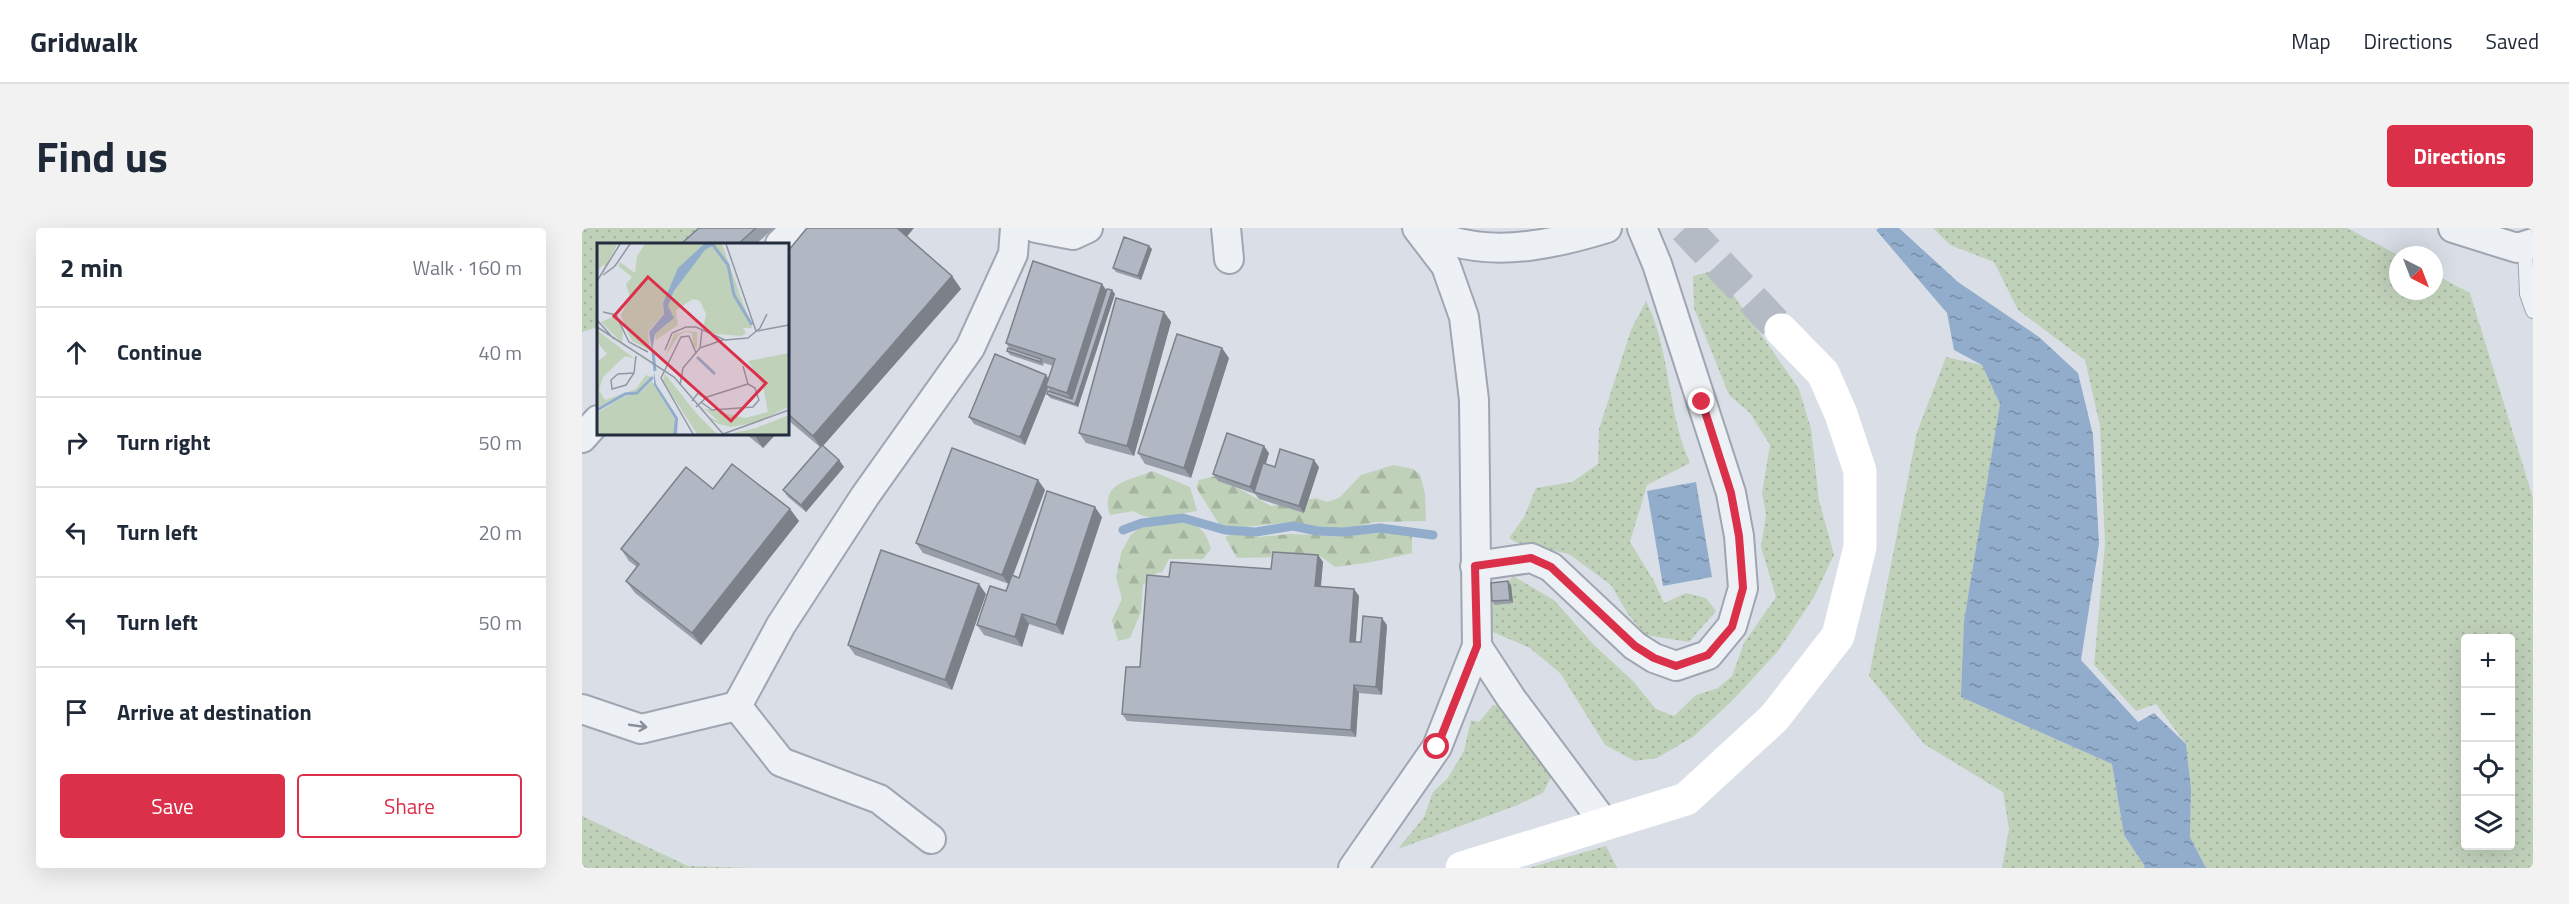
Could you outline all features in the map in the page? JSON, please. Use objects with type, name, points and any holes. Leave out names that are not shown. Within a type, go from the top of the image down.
[{"type":"street","points":[[781,243],[796,228]]},
{"type":"street","points":[[582,709],[641,729],[737,706],[794,605],[865,496],[970,348],[1013,255],[1015,228]]},
{"type":"street","points":[[1036,228],[1073,235],[1088,228]]},
{"type":"street","points":[[1226,228],[1229,259]]},
{"type":"street","points":[[1353,868],[1437,747],[1477,646],[1474,400],[1464,317],[1446,266],[1417,228]]},
{"type":"street","points":[[1426,228],[1451,241],[1502,248],[1565,241],[1607,228]]},
{"type":"street","points":[[1475,566],[1531,558],[1551,567],[1635,646],[1654,658],[1676,666],[1708,655],[1732,627],[1743,588],[1739,536],[1731,493],[1657,264],[1642,228]]},
{"type":"street","points":[[2453,228],[2517,248],[2529,244]]},
{"type":"street","points":[[1462,868],[1686,799],[1774,718],[1838,636],[1860,547],[1860,471],[1842,414],[1823,373],[1781,330]]},
{"type":"street","points":[[582,438],[597,421]]},
{"type":"street","points":[[1477,646],[1511,698],[1605,824]]},
{"type":"street","points":[[737,706],[780,762],[879,799],[931,839]]},
{"type":"lane","points":[[2529,244],[2527,294],[2533,311]]},
{"type":"green space","points":[[582,228],[705,228],[690,243],[597,243],[597,327],[582,332]]},
{"type":"green space","points":[[1933,228],[2347,228],[2389,250],[2389,300],[2443,300],[2443,279],[2470,293],[2533,498],[2533,868],[2206,868],[2190,837],[2191,789],[2186,744],[2156,704],[2136,711],[2094,665],[2105,544],[2100,426],[2085,360],[2018,310],[1994,262],[1950,245]]},
{"type":"green space","points":[[1716,270],[1799,389],[1811,429],[1819,500],[1834,555],[1814,597],[1778,651],[1732,701],[1693,737],[1657,758],[1635,761],[1605,745],[1561,674],[1530,648],[1493,632],[1489,606],[1513,576],[1554,600],[1593,644],[1633,681],[1656,709],[1674,716],[1696,695],[1718,688],[1732,676],[1744,643],[1776,597],[1761,547],[1766,515],[1762,493],[1770,445],[1750,413],[1729,395],[1694,308],[1693,276]]},
{"type":"green space","points":[[1646,301],[1660,340],[1677,423],[1690,463],[1647,485],[1630,542],[1654,581],[1664,603],[1686,593],[1706,598],[1716,611],[1689,642],[1645,635],[1628,614],[1611,585],[1569,554],[1517,543],[1509,538],[1524,517],[1536,488],[1572,482],[1598,464],[1599,429],[1631,330]]},
{"type":"green space","points":[[1946,357],[1982,365],[2000,404],[1961,697],[2112,764],[2124,835],[2146,868],[2002,868],[2009,829],[2003,792],[1924,744],[1869,676],[1917,432]]},
{"type":"green space","points":[[1393,465],[1413,469],[1420,474],[1425,494],[1426,521],[1376,522],[1345,529],[1323,529],[1296,522],[1234,528],[1220,526],[1196,487],[1199,480],[1215,476],[1271,506],[1316,498],[1327,502],[1339,498],[1361,475]]},
{"type":"green space","points":[[1152,471],[1190,487],[1197,511],[1156,518],[1134,511],[1110,515],[1109,495],[1113,489],[1127,480]]},
{"type":"green space","points":[[1169,521],[1191,523],[1201,529],[1211,549],[1203,559],[1169,559],[1162,573],[1158,572],[1143,585],[1141,612],[1130,638],[1118,641],[1112,620],[1122,599],[1116,577],[1121,553],[1130,536],[1140,527]]},
{"type":"green space","points":[[1401,530],[1412,534],[1412,553],[1335,567],[1320,556],[1237,558],[1225,537],[1237,532],[1258,537],[1290,534],[1341,536]]},
{"type":"green space","points":[[1493,705],[1507,707],[1552,776],[1543,793],[1515,806],[1398,849],[1424,817],[1433,792],[1448,778],[1464,751],[1471,720],[1479,722]]},
{"type":"green space","points":[[582,816],[688,866],[752,868],[582,868]]},
{"type":"green space","points":[[1606,846],[1617,868],[1528,868]]},
{"type":"water","points":[[1899,228],[1958,282],[2039,337],[2078,373],[2093,435],[2099,544],[2081,660],[2138,722],[2154,713],[2186,744],[2191,789],[2190,837],[2206,868],[2146,868],[2124,835],[2112,764],[1961,697],[1964,621],[2000,404],[1982,365],[1954,350],[1947,313],[1876,230]]},
{"type":"water","points":[[1696,482],[1712,577],[1663,586],[1647,491]]},
{"type":"building","points":[[699,228],[756,228],[739,243],[682,243]]},
{"type":"building","points":[[807,228],[897,228],[952,276],[813,436],[789,415],[789,250]]},
{"type":"building","points":[[1124,237],[1149,246],[1138,276],[1113,268]]},
{"type":"building","points":[[1033,261],[1102,284],[1067,393],[1046,386],[1055,359],[1006,343]]},
{"type":"building","points":[[1107,289],[1112,290],[1075,404],[1047,394],[1048,391],[1072,399]]},
{"type":"building","points":[[1116,298],[1164,312],[1127,446],[1079,433]]},
{"type":"building","points":[[1177,334],[1222,348],[1184,468],[1138,453]]},
{"type":"building","points":[[1008,348],[1041,359],[1041,362],[1007,351]]},
{"type":"building","points":[[995,354],[1046,375],[1020,437],[969,417]]},
{"type":"building","points":[[1227,433],[1264,446],[1250,487],[1213,474]]},
{"type":"building","points":[[822,445],[839,460],[801,505],[783,490]]},
{"type":"building","points":[[952,448],[1038,480],[1002,575],[916,543]]},
{"type":"building","points":[[1280,449],[1314,460],[1299,506],[1254,492],[1263,463],[1275,467]]},
{"type":"building","points":[[732,464],[790,509],[692,633],[626,581],[639,564],[621,549],[686,467],[713,489]]},
{"type":"building","points":[[1047,491],[1095,507],[1056,625],[1022,614],[1015,637],[977,625],[990,586],[1006,591],[1012,575],[1019,578]]},
{"type":"building","points":[[881,550],[979,584],[945,680],[848,645]]},
{"type":"building","points":[[1273,552],[1318,555],[1315,586],[1354,589],[1350,642],[1361,642],[1363,616],[1382,618],[1376,687],[1354,685],[1351,730],[1122,714],[1126,667],[1140,667],[1147,575],[1169,577],[1171,562],[1271,569]]},
{"type":"building","points":[[1508,581],[1510,600],[1492,601],[1491,583]]},
{"type":"waterway","points":[[1123,530],[1142,523],[1183,518],[1225,530],[1256,532],[1293,526],[1317,531],[1344,532],[1380,528],[1433,535]]},
{"type":"tunnel","points":[[1685,228],[1781,330]]},
{"type":"route","points":[[1437,747],[1477,646],[1475,566],[1531,558],[1551,567],[1635,646],[1654,658],[1676,666],[1708,655],[1732,627],[1743,588],[1739,536],[1731,493],[1702,402]]}]
